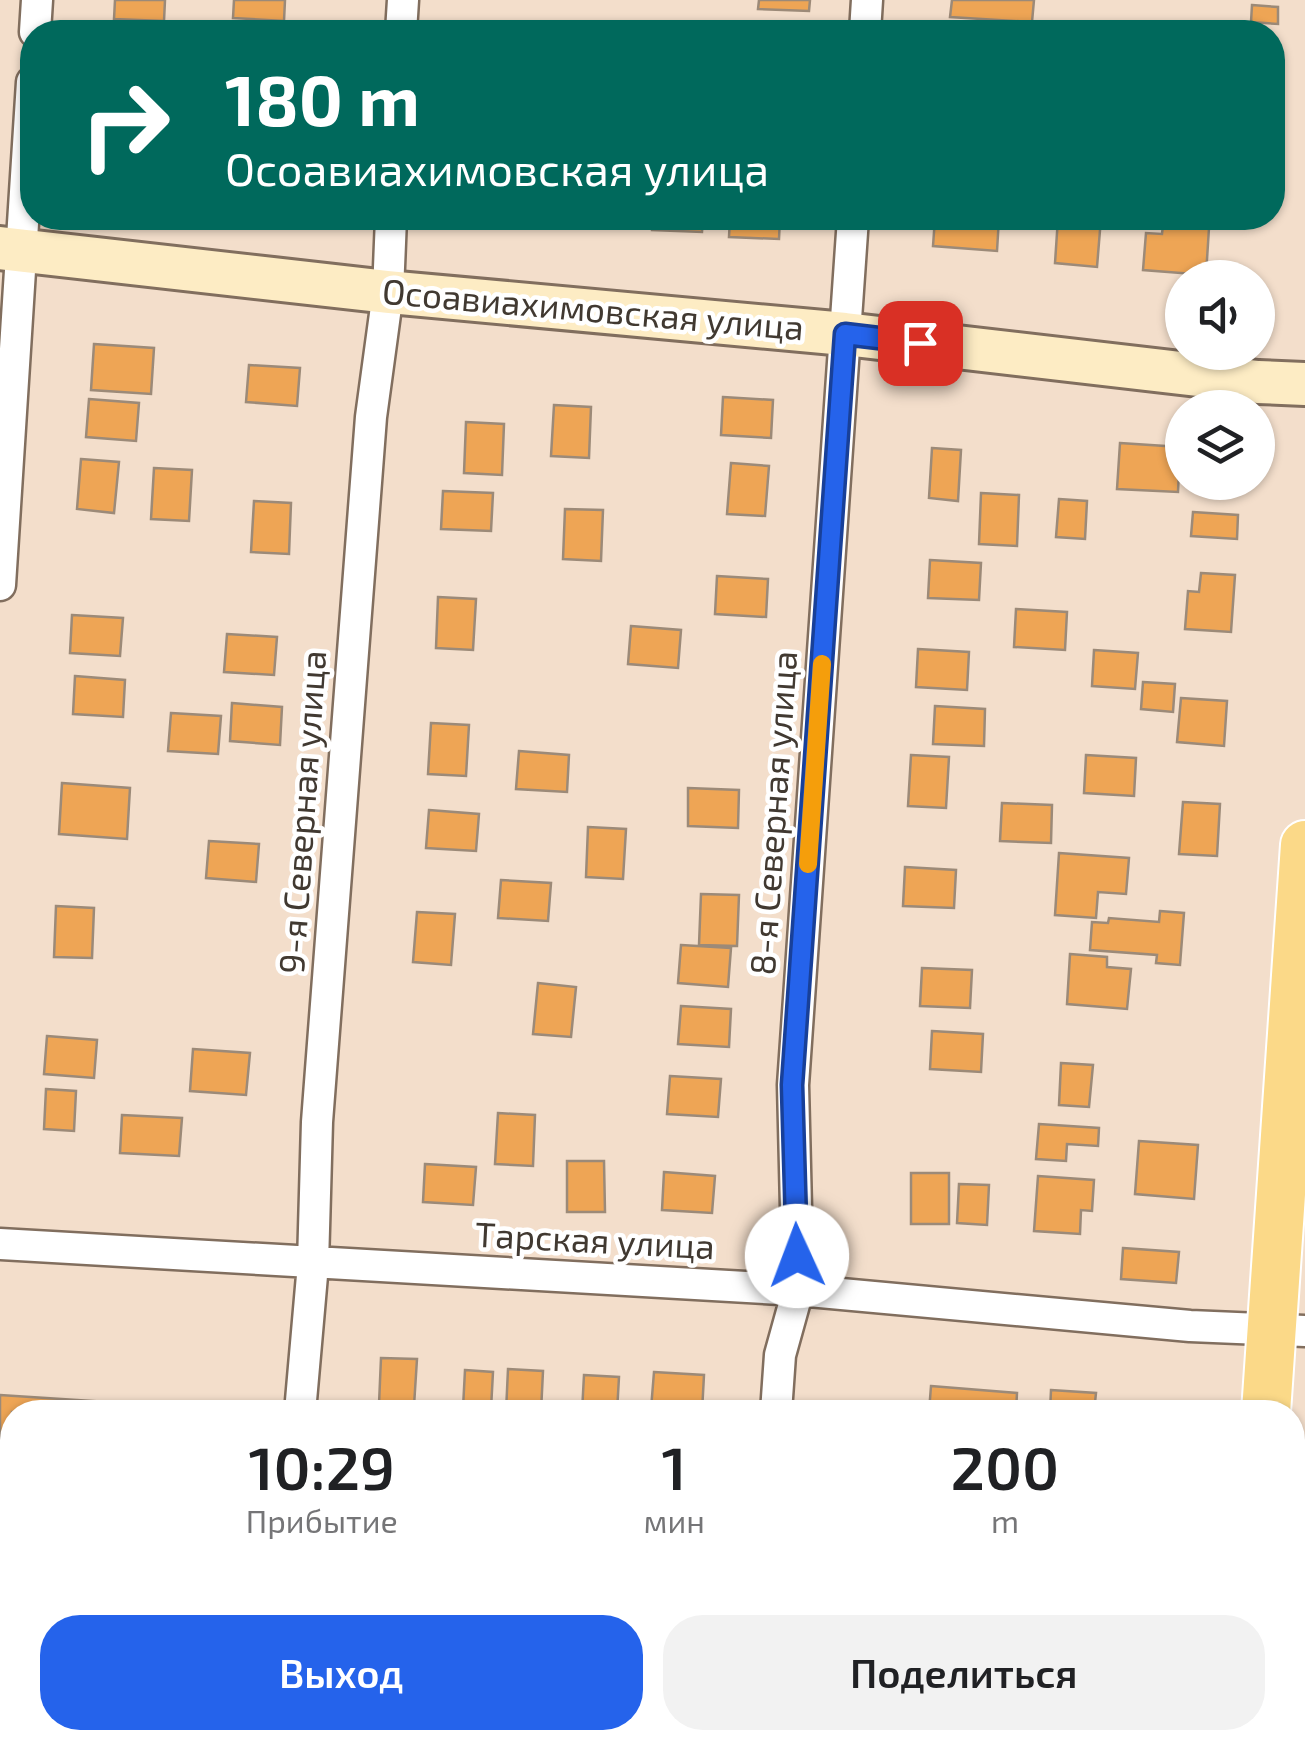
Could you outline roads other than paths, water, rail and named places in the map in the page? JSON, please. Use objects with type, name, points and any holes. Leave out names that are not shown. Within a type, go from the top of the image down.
[{"type":"main road","points":[[1269,1400],[1288,1330],[1305,845]]},
{"type":"street","points":[[0,585],[11,249],[20,177]]},
{"type":"street","name":"9-я Северная улица","points":[[301,1400],[313,1264],[317,1122],[371,417],[388,292],[391,230]]},
{"type":"street","name":"8-я Северная улица","points":[[777,1400],[780,1355],[798,1290],[792,1085],[852,230]]},
{"type":"street","name":"Осоавиахимовская улица","points":[[11,249],[388,292],[845,334],[1258,382],[1305,384]]},
{"type":"street","name":"Тарская улица","points":[[0,1244],[798,1290],[1190,1326],[1288,1330]]}]
